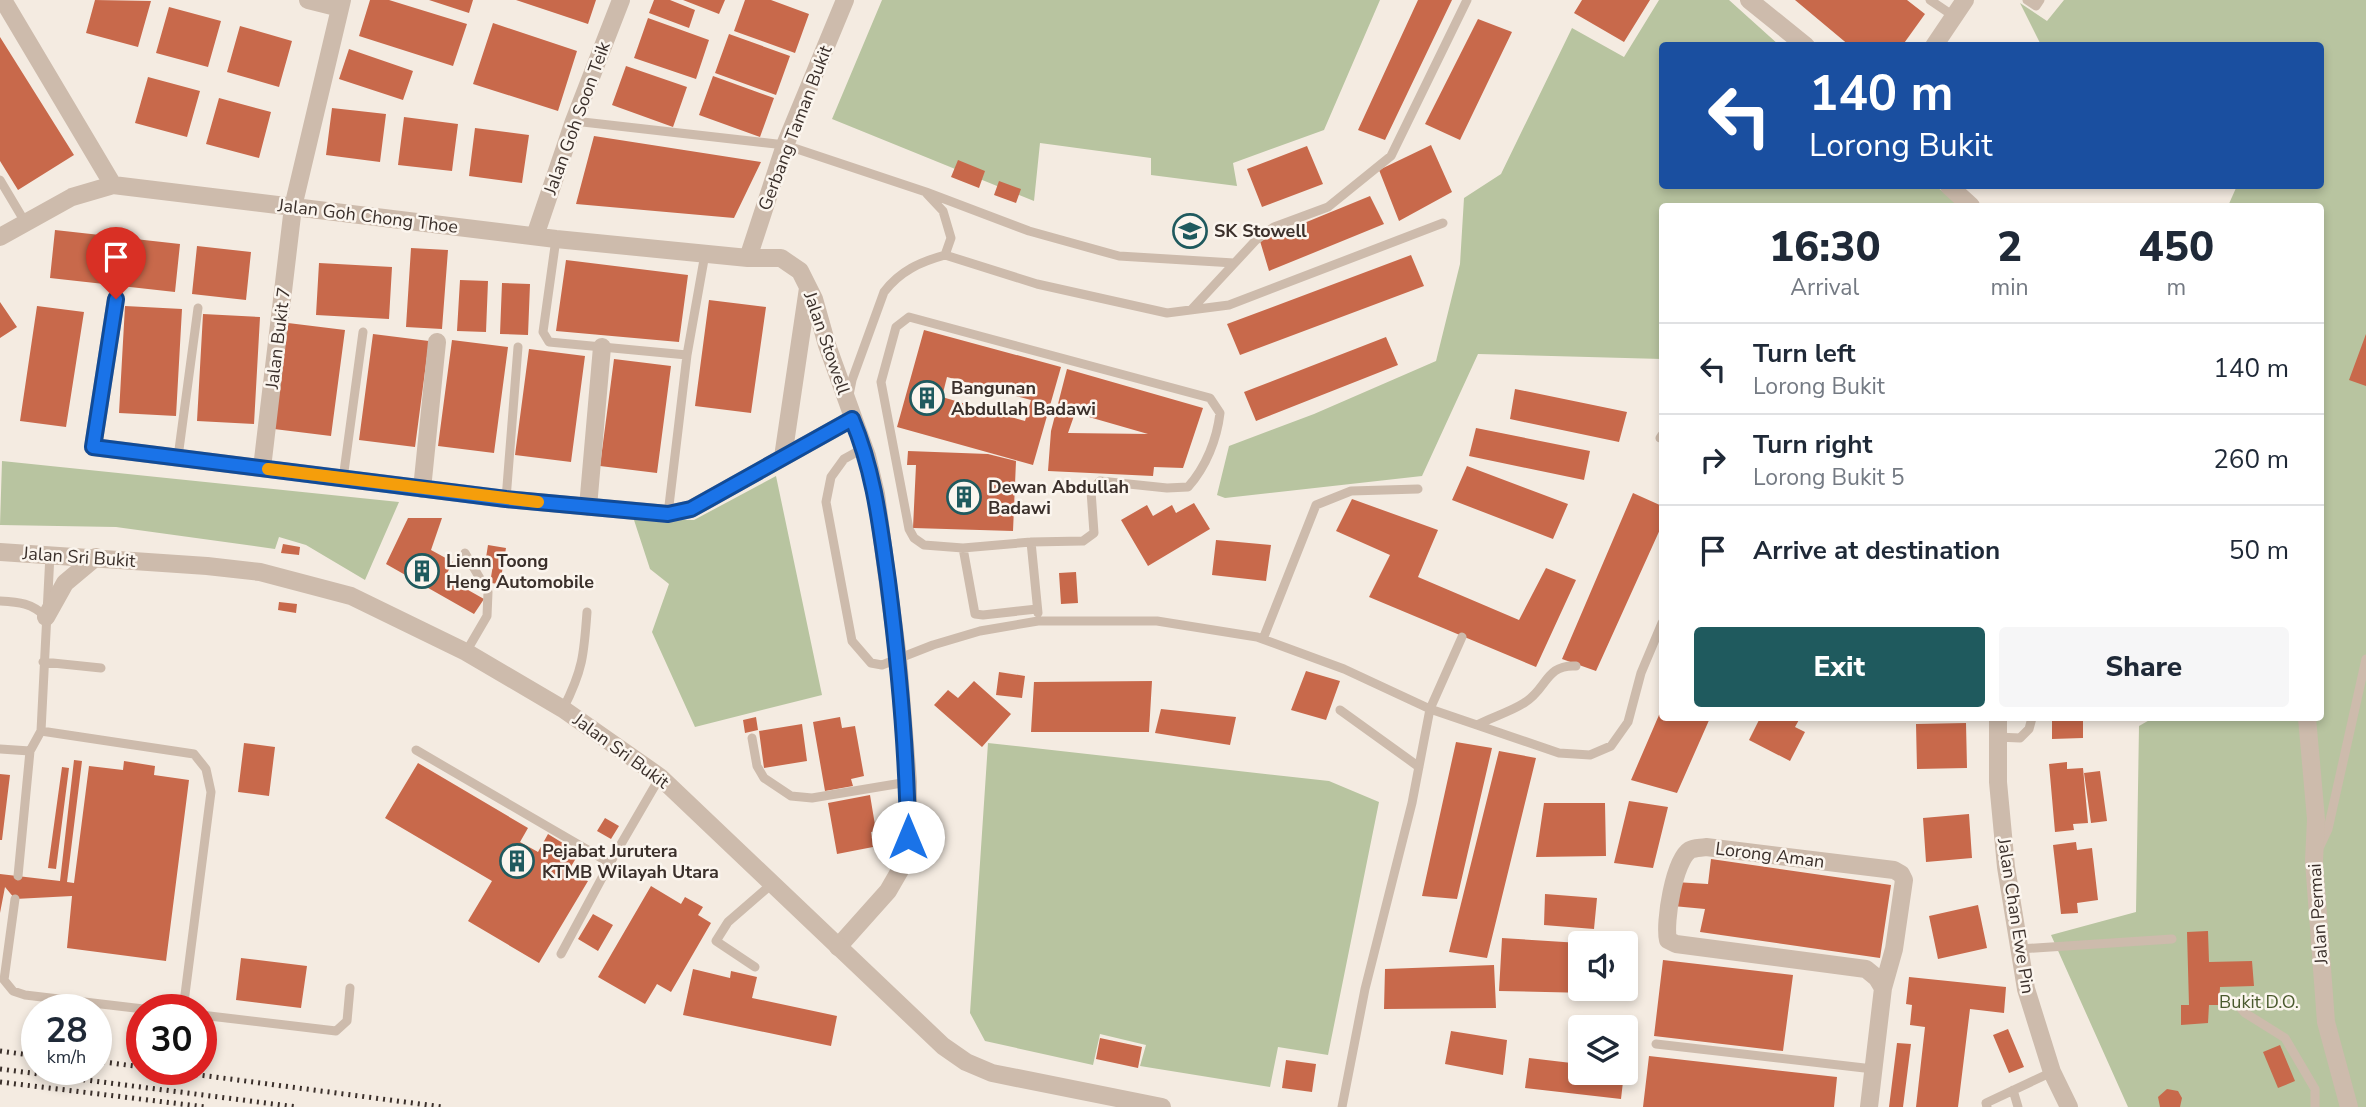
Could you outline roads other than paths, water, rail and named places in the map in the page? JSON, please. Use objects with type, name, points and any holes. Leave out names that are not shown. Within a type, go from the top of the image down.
[{"type":"street","points":[[2,0],[113,185]]},
{"type":"street","points":[[308,0],[341,4]]},
{"type":"street","name":"Jalan Goh Soon Teik","points":[[535,236],[574,121],[621,0]]},
{"type":"street","name":"Gerbang Taman Bukit","points":[[748,258],[785,145],[845,0]]},
{"type":"street","points":[[1749,0],[1801,42]]},
{"type":"street","points":[[1937,42],[1965,0]]},
{"type":"street","name":"Jalan Bukit 7","points":[[262,468],[293,207],[341,4]]},
{"type":"street","name":"Jalan Goh Chong Thoe","points":[[0,237],[72,197],[113,185],[556,239],[748,258]]},
{"type":"street","points":[[1952,189],[1968,203]]},
{"type":"street","name":"Jalan Stowell","points":[[748,258],[781,258],[800,271],[814,299],[827,345],[864,449],[876,494],[898,658],[908,782],[908,837],[903,865],[888,891],[838,947]]},
{"type":"street","points":[[783,457],[808,287]]},
{"type":"street","points":[[116,299],[93,447],[506,499],[668,514],[691,509],[783,457],[850,411]]},
{"type":"street","points":[[422,489],[437,342]]},
{"type":"street","points":[[588,507],[602,346]]},
{"type":"street","name":"Jalan Sri Bukit","points":[[0,553],[96,557],[260,572],[351,596],[466,652],[563,709],[660,777],[943,1046],[966,1062],[992,1073],[1162,1107]]},
{"type":"street","points":[[46,617],[65,583],[96,557]]},
{"type":"street","name":"Jalan Chan Ewe Pin","points":[[1998,721],[1998,782],[2006,867],[2026,989],[2052,1072],[2069,1107]]},
{"type":"street","name":"Jalan Permai","points":[[2307,721],[2316,819],[2314,860],[2326,1022],[2349,1107]]},
{"type":"street","name":"Lorong Aman","points":[[1706,847],[1894,870],[1901,874],[1904,880],[1895,949],[1883,988],[1877,978],[1866,969],[1676,944],[1668,940],[1667,920],[1671,898],[1678,870],[1687,852],[1706,847]]},
{"type":"street","points":[[1869,1107],[1883,988]]},
{"type":"lane","points":[[1191,310],[1256,240],[1274,228],[1328,207],[1391,156],[1467,0]]},
{"type":"lane","points":[[1930,0],[1955,17]]},
{"type":"lane","points":[[2027,0],[2036,6],[2040,0]]},
{"type":"lane","points":[[574,121],[785,145],[926,192],[1029,232],[1119,256],[1234,263]]},
{"type":"lane","points":[[0,180],[25,222]]},
{"type":"lane","points":[[926,192],[943,211],[951,238],[945,255]]},
{"type":"lane","points":[[850,411],[852,380],[884,292],[892,281],[924,261],[945,255],[1037,284],[1167,313],[1229,305],[1443,223]]},
{"type":"lane","points":[[556,239],[543,332],[549,342],[687,355]]},
{"type":"lane","points":[[668,514],[687,355],[705,254]]},
{"type":"lane","points":[[178,457],[198,308]]},
{"type":"lane","points":[[909,317],[1210,398],[1220,413],[1218,431],[1198,476],[1188,487],[1167,488],[1100,481],[1091,491],[1094,533],[1083,541],[1031,541],[963,548],[925,545],[914,538],[909,529],[881,382],[896,327],[909,317]]},
{"type":"lane","points":[[343,479],[363,332]]},
{"type":"lane","points":[[506,499],[518,347]]},
{"type":"lane","points":[[864,449],[844,459],[831,477],[827,502],[852,641],[871,663],[882,665],[980,631],[1038,621],[1157,621],[1263,639],[1344,669],[1430,709],[1559,753],[1590,755],[1611,746],[1628,722],[1641,673],[1659,630]]},
{"type":"lane","points":[[1263,639],[1316,505],[1351,491],[1418,489]]},
{"type":"lane","points":[[1031,541],[1038,621]]},
{"type":"lane","points":[[963,548],[975,614],[1037,610]]},
{"type":"lane","points":[[465,553],[488,592],[487,616],[466,652]]},
{"type":"lane","points":[[18,876],[30,751],[41,731],[50,554]]},
{"type":"lane","points":[[0,601],[36,607],[46,617]]},
{"type":"lane","points":[[563,709],[584,658],[587,612]]},
{"type":"lane","points":[[1342,1107],[1430,709],[1462,637]]},
{"type":"lane","points":[[2314,860],[2328,829],[2366,659]]},
{"type":"lane","points":[[43,662],[101,668]]},
{"type":"lane","points":[[1477,724],[1523,704],[1539,692],[1549,674],[1563,665],[1576,666]]},
{"type":"lane","points":[[1339,710],[1419,767]]},
{"type":"lane","points":[[1997,737],[2021,738],[2029,730],[2031,721]]},
{"type":"lane","points":[[41,731],[194,754],[206,769],[211,792],[185,994]]},
{"type":"lane","points":[[752,738],[757,766],[764,778],[791,796],[811,798],[908,782]]},
{"type":"lane","points":[[0,749],[30,751]]},
{"type":"lane","points":[[415,750],[610,863]]},
{"type":"lane","points":[[561,954],[660,777]]},
{"type":"lane","points":[[755,967],[716,941],[728,922],[773,883]]},
{"type":"lane","points":[[15,899],[4,980],[13,991],[25,995],[126,1007]]},
{"type":"lane","points":[[2020,949],[2172,939]]},
{"type":"lane","points":[[217,1018],[336,1031],[347,1021],[350,988]]},
{"type":"lane","points":[[2235,1002],[2245,1013],[2286,1038],[2315,1089],[2315,1107]]},
{"type":"lane","points":[[1656,1044],[1873,1069]]},
{"type":"lane","points":[[1987,1107],[1986,1103],[2052,1072]]},
{"type":"lane","points":[[2013,1090],[2018,1107]]},
{"type":"railway","points":[[0,1051],[21,1054]]},
{"type":"railway","points":[[112,1063],[126,1065]]},
{"type":"railway","points":[[0,1069],[297,1107]]},
{"type":"railway","points":[[217,1077],[443,1107]]},
{"type":"railway","points":[[0,1082],[206,1107]]},
{"type":"place","name":"SK Stowell","points":[[1190,231]]},
{"type":"place","name":"Bangunan Abdullah Badawi","points":[[927,398]]},
{"type":"place","name":"Dewan Abdullah Badawi","points":[[964,497]]},
{"type":"place","name":"Lienn Toong Heng Automobile","points":[[422,571]]},
{"type":"place","name":"Pejabat Jurutera KTMB Wilayah Utara","points":[[517,861]]},
{"type":"park label","name":"Bukit D.O.","points":[[2259,1002]]}]
